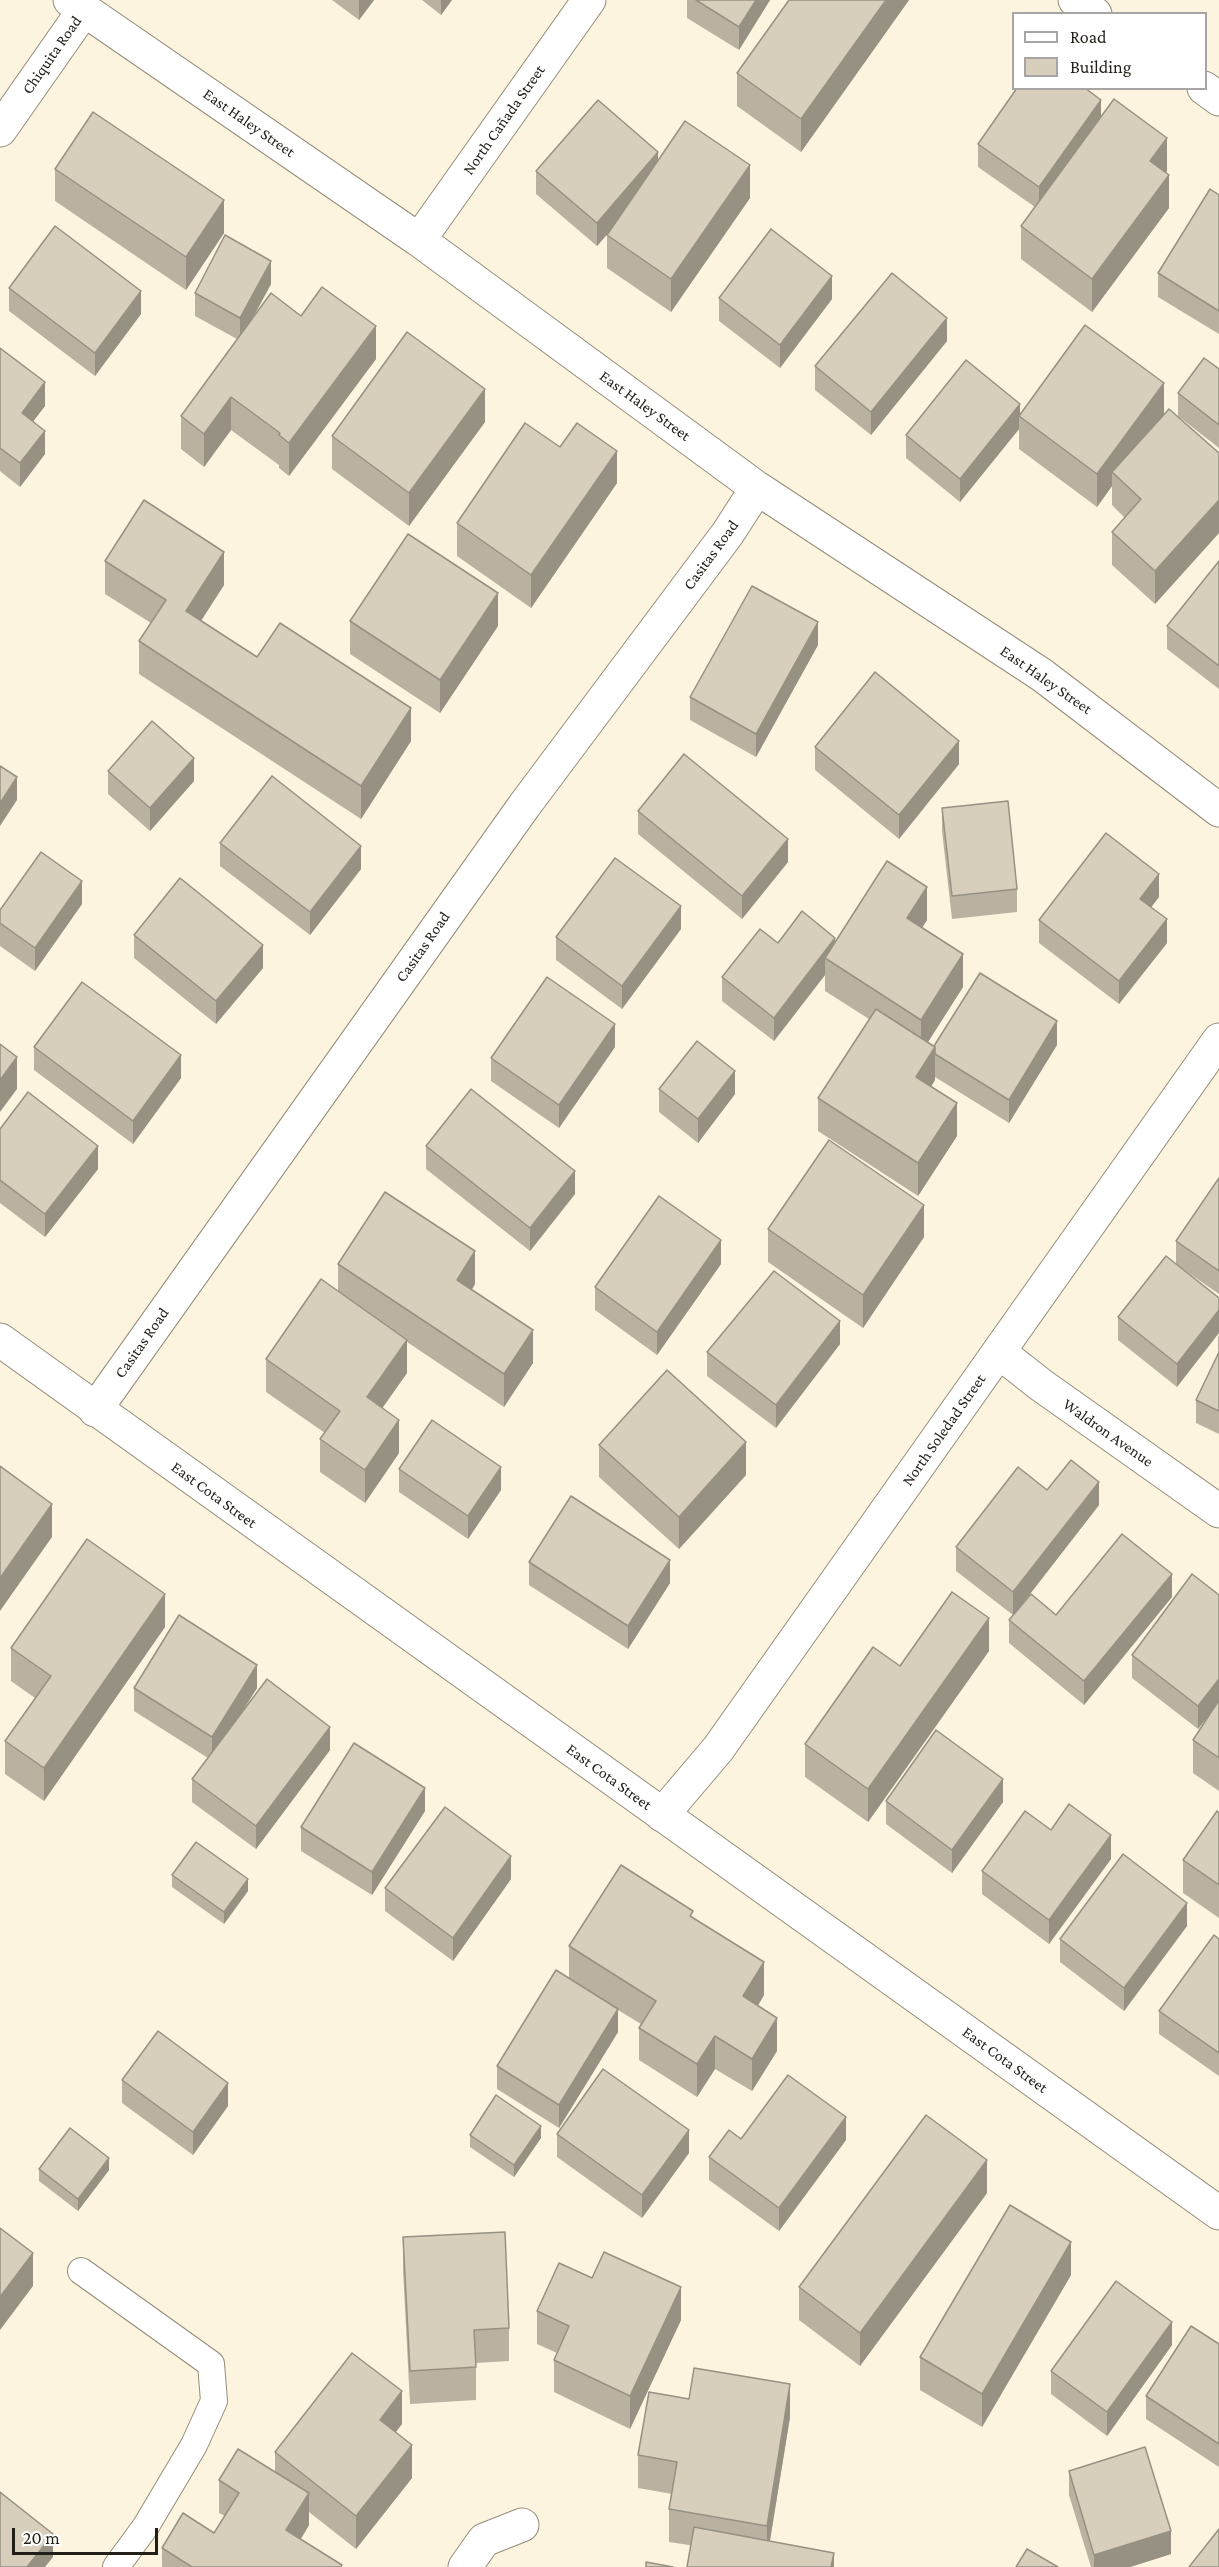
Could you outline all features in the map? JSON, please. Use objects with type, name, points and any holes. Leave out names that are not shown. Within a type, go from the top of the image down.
[{"type":"street","name":"North Cañada Street","points":[[419,240],[589,0]]},
{"type":"street","points":[[1075,0],[1092,12]]},
{"type":"street","name":"East Haley Street","points":[[77,5],[419,240],[756,488],[1042,675],[1219,810]]},
{"type":"street","name":"Chiquita Road","points":[[0,130],[77,5]]},
{"type":"street","points":[[1207,90],[1219,99]]},
{"type":"street","name":"Casitas Road","points":[[95,1410],[524,806],[728,533],[756,488]]},
{"type":"street","name":"North Soledad Street","points":[[662,1815],[718,1749],[1219,1040]]},
{"type":"street","name":"East Cota Street","points":[[0,1340],[1219,2213]]},
{"type":"street","name":"Waldron Avenue","points":[[999,1352],[1041,1385],[1219,1511]]},
{"type":"street","points":[[465,2567],[484,2540],[522,2524]]},
{"type":"lane","points":[[81,2271],[211,2364],[214,2401],[194,2445],[146,2526],[116,2567]]},
{"type":"building","points":[[696,0],[756,0],[739,27]]},
{"type":"building","points":[[789,0],[886,0],[801,119],[737,73]]},
{"type":"building","points":[[1016,90],[1088,90],[1101,100],[1039,187],[978,144]]},
{"type":"building","points":[[1114,99],[1167,138],[1150,161],[1169,175],[1092,279],[1021,226]]},
{"type":"building","points":[[598,100],[658,152],[597,223],[536,171]]},
{"type":"building","points":[[93,112],[224,200],[186,257],[55,169]]},
{"type":"building","points":[[685,121],[750,165],[671,279],[607,235]]},
{"type":"building","points":[[1210,189],[1219,195],[1219,311],[1158,273]]},
{"type":"building","points":[[55,226],[141,291],[95,353],[9,288]]},
{"type":"building","points":[[771,229],[832,276],[780,345],[719,298]]},
{"type":"building","points":[[225,235],[271,261],[240,318],[195,293]]},
{"type":"building","points":[[892,273],[947,318],[871,412],[815,366]]},
{"type":"building","points":[[322,287],[376,326],[289,443],[279,435],[280,433],[231,397],[204,434],[181,416],[271,293],[301,316]]},
{"type":"building","points":[[1085,325],[1164,383],[1097,474],[1019,416]]},
{"type":"building","points":[[407,332],[485,389],[409,493],[332,436]]},
{"type":"building","points":[[0,348],[45,382],[22,413],[45,431],[20,463],[0,448]]},
{"type":"building","points":[[1204,358],[1219,369],[1219,425],[1178,393]]},
{"type":"building","points":[[966,360],[1020,404],[960,479],[906,435]]},
{"type":"building","points":[[1169,409],[1219,453],[1219,500],[1155,571],[1112,532],[1141,499],[1112,472]]},
{"type":"building","points":[[525,423],[560,447],[577,423],[617,451],[531,575],[457,523]]},
{"type":"building","points":[[144,500],[224,552],[186,611],[257,657],[280,623],[411,708],[361,786],[139,641],[166,600],[105,561]]},
{"type":"building","points":[[408,534],[498,593],[440,680],[350,621]]},
{"type":"building","points":[[1219,561],[1219,666],[1167,626]]},
{"type":"building","points":[[752,586],[818,622],[756,734],[690,697]]},
{"type":"building","points":[[875,672],[959,741],[899,815],[815,747]]},
{"type":"building","points":[[152,721],[194,758],[150,808],[108,771]]},
{"type":"building","points":[[684,754],[788,839],[742,896],[638,811]]},
{"type":"building","points":[[0,766],[17,777],[0,803]]},
{"type":"building","points":[[272,776],[361,846],[310,912],[220,843]]},
{"type":"building","points":[[1008,801],[1017,889],[952,896],[942,808]]},
{"type":"building","points":[[1106,833],[1159,874],[1140,899],[1167,919],[1119,981],[1039,920]]},
{"type":"building","points":[[41,852],[82,881],[35,948],[0,923],[0,910]]},
{"type":"building","points":[[615,858],[681,906],[622,986],[556,937]]},
{"type":"building","points":[[887,861],[927,887],[907,918],[963,954],[921,1020],[825,958]]},
{"type":"building","points":[[180,878],[263,945],[216,1001],[134,935]]},
{"type":"building","points":[[802,911],[835,938],[774,1018],[722,977],[760,929],[778,943]]},
{"type":"building","points":[[980,973],[1057,1021],[1009,1100],[935,1054],[934,1046]]},
{"type":"building","points":[[547,977],[615,1024],[559,1105],[491,1058]]},
{"type":"building","points":[[82,982],[181,1055],[133,1121],[34,1047]]},
{"type":"building","points":[[876,1009],[935,1047],[916,1077],[957,1103],[918,1163],[818,1098]]},
{"type":"building","points":[[697,1041],[735,1071],[698,1119],[659,1089]]},
{"type":"building","points":[[0,1044],[17,1057],[0,1080]]},
{"type":"building","points":[[471,1089],[575,1171],[530,1228],[426,1146]]},
{"type":"building","points":[[28,1092],[98,1146],[45,1214],[0,1180],[0,1129]]},
{"type":"building","points":[[829,1140],[924,1205],[863,1295],[768,1229]]},
{"type":"building","points":[[1219,1178],[1219,1271],[1176,1241]]},
{"type":"building","points":[[385,1192],[475,1251],[457,1280],[533,1330],[504,1374],[338,1264]]},
{"type":"building","points":[[659,1196],[721,1240],[657,1332],[595,1287]]},
{"type":"building","points":[[1166,1256],[1219,1298],[1219,1310],[1177,1364],[1118,1317]]},
{"type":"building","points":[[774,1271],[840,1321],[776,1405],[707,1352]]},
{"type":"building","points":[[321,1279],[407,1340],[367,1397],[399,1420],[365,1470],[320,1439],[340,1411],[266,1359]]},
{"type":"building","points":[[1219,1352],[1219,1411],[1196,1400]]},
{"type":"building","points":[[667,1370],[746,1442],[679,1517],[599,1445]]},
{"type":"building","points":[[432,1420],[501,1467],[468,1516],[399,1469]]},
{"type":"building","points":[[1071,1460],[1099,1482],[1013,1592],[956,1547],[1018,1467],[1047,1490]]},
{"type":"building","points":[[0,1466],[52,1504],[0,1578]]},
{"type":"building","points":[[571,1496],[670,1560],[628,1626],[529,1562]]},
{"type":"building","points":[[1122,1534],[1172,1574],[1084,1681],[1009,1620],[1031,1594],[1056,1615]]},
{"type":"building","points":[[87,1539],[165,1594],[44,1768],[5,1741],[51,1676],[11,1648]]},
{"type":"building","points":[[1192,1574],[1219,1595],[1219,1679],[1198,1706],[1132,1655]]},
{"type":"building","points":[[952,1592],[989,1618],[868,1789],[805,1744],[873,1647],[900,1666]]},
{"type":"building","points":[[179,1615],[257,1665],[212,1737],[134,1688]]},
{"type":"building","points":[[267,1679],[330,1727],[256,1826],[192,1779]]},
{"type":"building","points":[[1219,1700],[1219,1758],[1193,1740]]},
{"type":"building","points":[[936,1730],[1003,1779],[952,1850],[886,1801]]},
{"type":"building","points":[[354,1743],[425,1788],[372,1872],[301,1827]]},
{"type":"building","points":[[1069,1804],[1111,1835],[1049,1920],[982,1871],[1025,1811],[1051,1830]]},
{"type":"building","points":[[445,1807],[511,1856],[453,1938],[385,1888]]},
{"type":"building","points":[[1217,1811],[1219,1813],[1219,1885],[1183,1860]]},
{"type":"building","points":[[196,1842],[248,1879],[224,1912],[172,1875]]},
{"type":"building","points":[[1123,1854],[1187,1903],[1124,1988],[1060,1939]]},
{"type":"building","points":[[621,1865],[693,1911],[690,1916],[764,1962],[743,1996],[777,2018],[752,2059],[715,2036],[697,2064],[639,2028],[656,2001],[569,1946]]},
{"type":"building","points":[[1214,1935],[1219,1939],[1219,2053],[1159,2011]]},
{"type":"building","points":[[556,1970],[618,2009],[559,2105],[497,2066]]},
{"type":"building","points":[[158,2031],[228,2083],[193,2132],[122,2080]]},
{"type":"building","points":[[603,2069],[689,2130],[642,2195],[557,2134]]},
{"type":"building","points":[[788,2075],[846,2117],[779,2208],[709,2157],[729,2130],[741,2139]]},
{"type":"building","points":[[496,2095],[541,2126],[514,2165],[470,2135]]},
{"type":"building","points":[[926,2115],[987,2160],[860,2333],[799,2287]]},
{"type":"building","points":[[70,2128],[109,2158],[78,2199],[39,2169]]},
{"type":"building","points":[[1010,2205],[1071,2242],[982,2394],[920,2357]]},
{"type":"building","points":[[0,2228],[33,2253],[0,2297]]},
{"type":"building","points":[[505,2232],[509,2328],[474,2330],[476,2367],[410,2371],[403,2237]]},
{"type":"building","points":[[604,2252],[681,2287],[630,2396],[554,2360],[569,2326],[537,2311],[559,2263],[592,2278]]},
{"type":"building","points":[[1116,2281],[1172,2322],[1107,2412],[1051,2371]]},
{"type":"building","points":[[1191,2326],[1219,2344],[1219,2444],[1146,2396]]},
{"type":"building","points":[[352,2353],[402,2391],[380,2420],[412,2445],[356,2516],[275,2452]]},
{"type":"building","points":[[694,2368],[790,2384],[767,2526],[669,2509],[677,2462],[638,2455],[649,2392],[689,2399]]},
{"type":"building","points":[[1145,2447],[1171,2531],[1094,2555],[1069,2471]]},
{"type":"building","points":[[238,2449],[309,2493],[286,2530],[342,2565],[341,2567],[192,2567],[162,2548],[183,2513],[214,2533],[239,2493],[219,2480]]},
{"type":"building","points":[[0,2492],[53,2534],[27,2567],[0,2567]]},
{"type":"building","points":[[694,2527],[834,2553],[831,2567],[687,2567]]},
{"type":"building","points":[[1219,2529],[1219,2567],[1189,2567]]},
{"type":"building","points":[[1027,2549],[1058,2567],[1016,2567]]},
{"type":"building","points":[[646,2562],[673,2567],[646,2567]]}]
